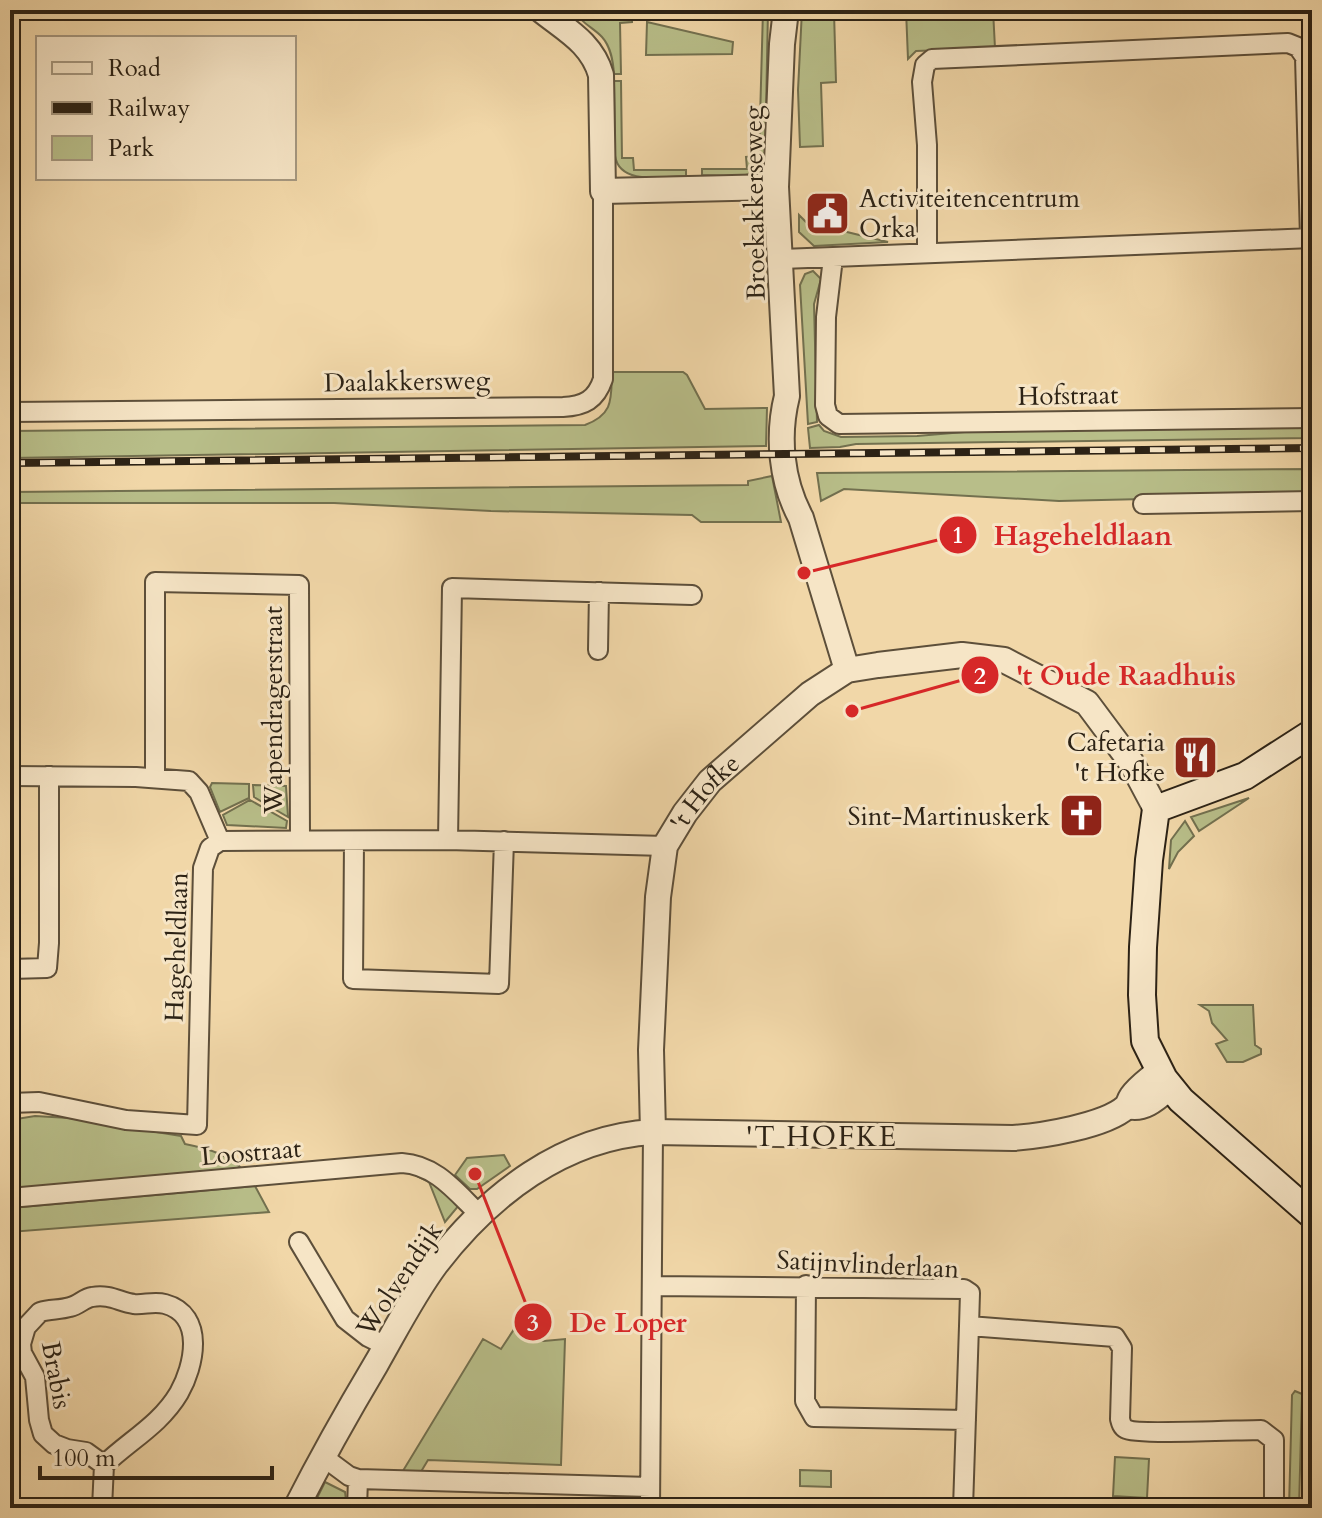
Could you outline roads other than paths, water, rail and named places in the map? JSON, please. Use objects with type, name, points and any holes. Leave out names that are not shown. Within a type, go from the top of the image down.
[{"type":"main road","points":[[1312,733],[1245,776],[1156,809],[1149,860],[1142,995],[1145,1041],[1165,1079],[1201,1118],[1312,1215]]},
{"type":"street","points":[[541,10],[591,51],[597,61],[601,75],[603,191],[776,187]]},
{"type":"street","name":"Broekakkerseweg","points":[[786,10],[776,187],[787,396],[795,415],[790,458],[803,494],[801,518],[847,670]]},
{"type":"street","points":[[782,259],[1311,238],[1305,57],[1298,47],[1288,43],[932,59],[925,65],[922,82],[927,145],[927,253]]},
{"type":"street","name":"Daalakkersweg","points":[[10,412],[576,406],[586,403],[596,396],[603,379],[603,191]]},
{"type":"street","name":"Hofstraat","points":[[833,258],[826,317],[825,405],[828,416],[839,424],[1312,418]]},
{"type":"street","points":[[1143,504],[1312,501]]},
{"type":"street","name":"Wapendragerstraat","points":[[155,778],[155,582],[299,585],[300,839]]},
{"type":"street","points":[[448,840],[452,588],[692,595]]},
{"type":"street","points":[[598,650],[599,592]]},
{"type":"street","name":"'t Hofke","points":[[653,1132],[651,1050],[658,897],[665,846],[710,781],[810,694],[847,670],[962,655],[1004,660],[1087,703],[1131,762],[1156,809]]},
{"type":"street","points":[[10,776],[189,781],[194,784],[220,841],[448,840],[665,846]]},
{"type":"street","points":[[10,969],[47,968],[49,776]]},
{"type":"street","name":"Hageheldlaan","points":[[10,1103],[39,1102],[126,1120],[197,1125],[203,868],[210,848],[220,841]]},
{"type":"street","points":[[354,841],[353,979],[499,984],[504,841]]},
{"type":"street","points":[[650,1508],[653,1132],[1013,1138],[1070,1130],[1116,1113],[1128,1106],[1131,1097],[1165,1079]]},
{"type":"street","name":"Wolvendijk","points":[[296,1508],[322,1456],[435,1266],[479,1214],[513,1185],[570,1152],[623,1134],[653,1132]]},
{"type":"street","name":"Loostraat","points":[[10,1198],[413,1163],[432,1170],[479,1214]]},
{"type":"street","points":[[299,1242],[345,1319],[386,1346]]},
{"type":"street","points":[[806,1285],[805,1401],[814,1417],[966,1420]]},
{"type":"street","name":"Satijnvlinderlaan","points":[[653,1286],[806,1285],[964,1289],[970,1293],[969,1326]]},
{"type":"street","name":"Brabis","points":[[113,1296],[134,1304],[167,1304],[183,1317],[193,1338],[192,1365],[186,1380],[158,1421],[123,1446],[104,1465],[86,1452],[54,1444],[43,1434],[35,1377],[22,1353],[22,1335],[40,1312],[69,1308],[91,1297],[113,1296]]},
{"type":"street","points":[[963,1508],[969,1326],[1115,1337],[1122,1348],[1120,1419],[1123,1427],[1127,1431],[1153,1432],[1261,1430],[1274,1440],[1274,1508]]},
{"type":"street","points":[[322,1456],[358,1479],[650,1487]]},
{"type":"street","points":[[102,1508],[104,1465]]},
{"type":"street","points":[[357,1508],[358,1479]]},
{"type":"railway","points":[[10,463],[1312,448]]},
{"type":"place","name":"Activiteitencentrum Orka","points":[[828,213]]},
{"type":"place","name":"Hageheldlaan","points":[[804,573]]},
{"type":"place","name":"'t Oude Raadhuis","points":[[852,711]]},
{"type":"place","name":"Cafetaria 't Hofke","points":[[1196,757]]},
{"type":"place","name":"Sint-Martinuskerk","points":[[1081,816]]},
{"type":"place","name":"De Loper","points":[[475,1174]]},
{"type":"district","name":"'T HOFKE","points":[[822,1136]]}]
